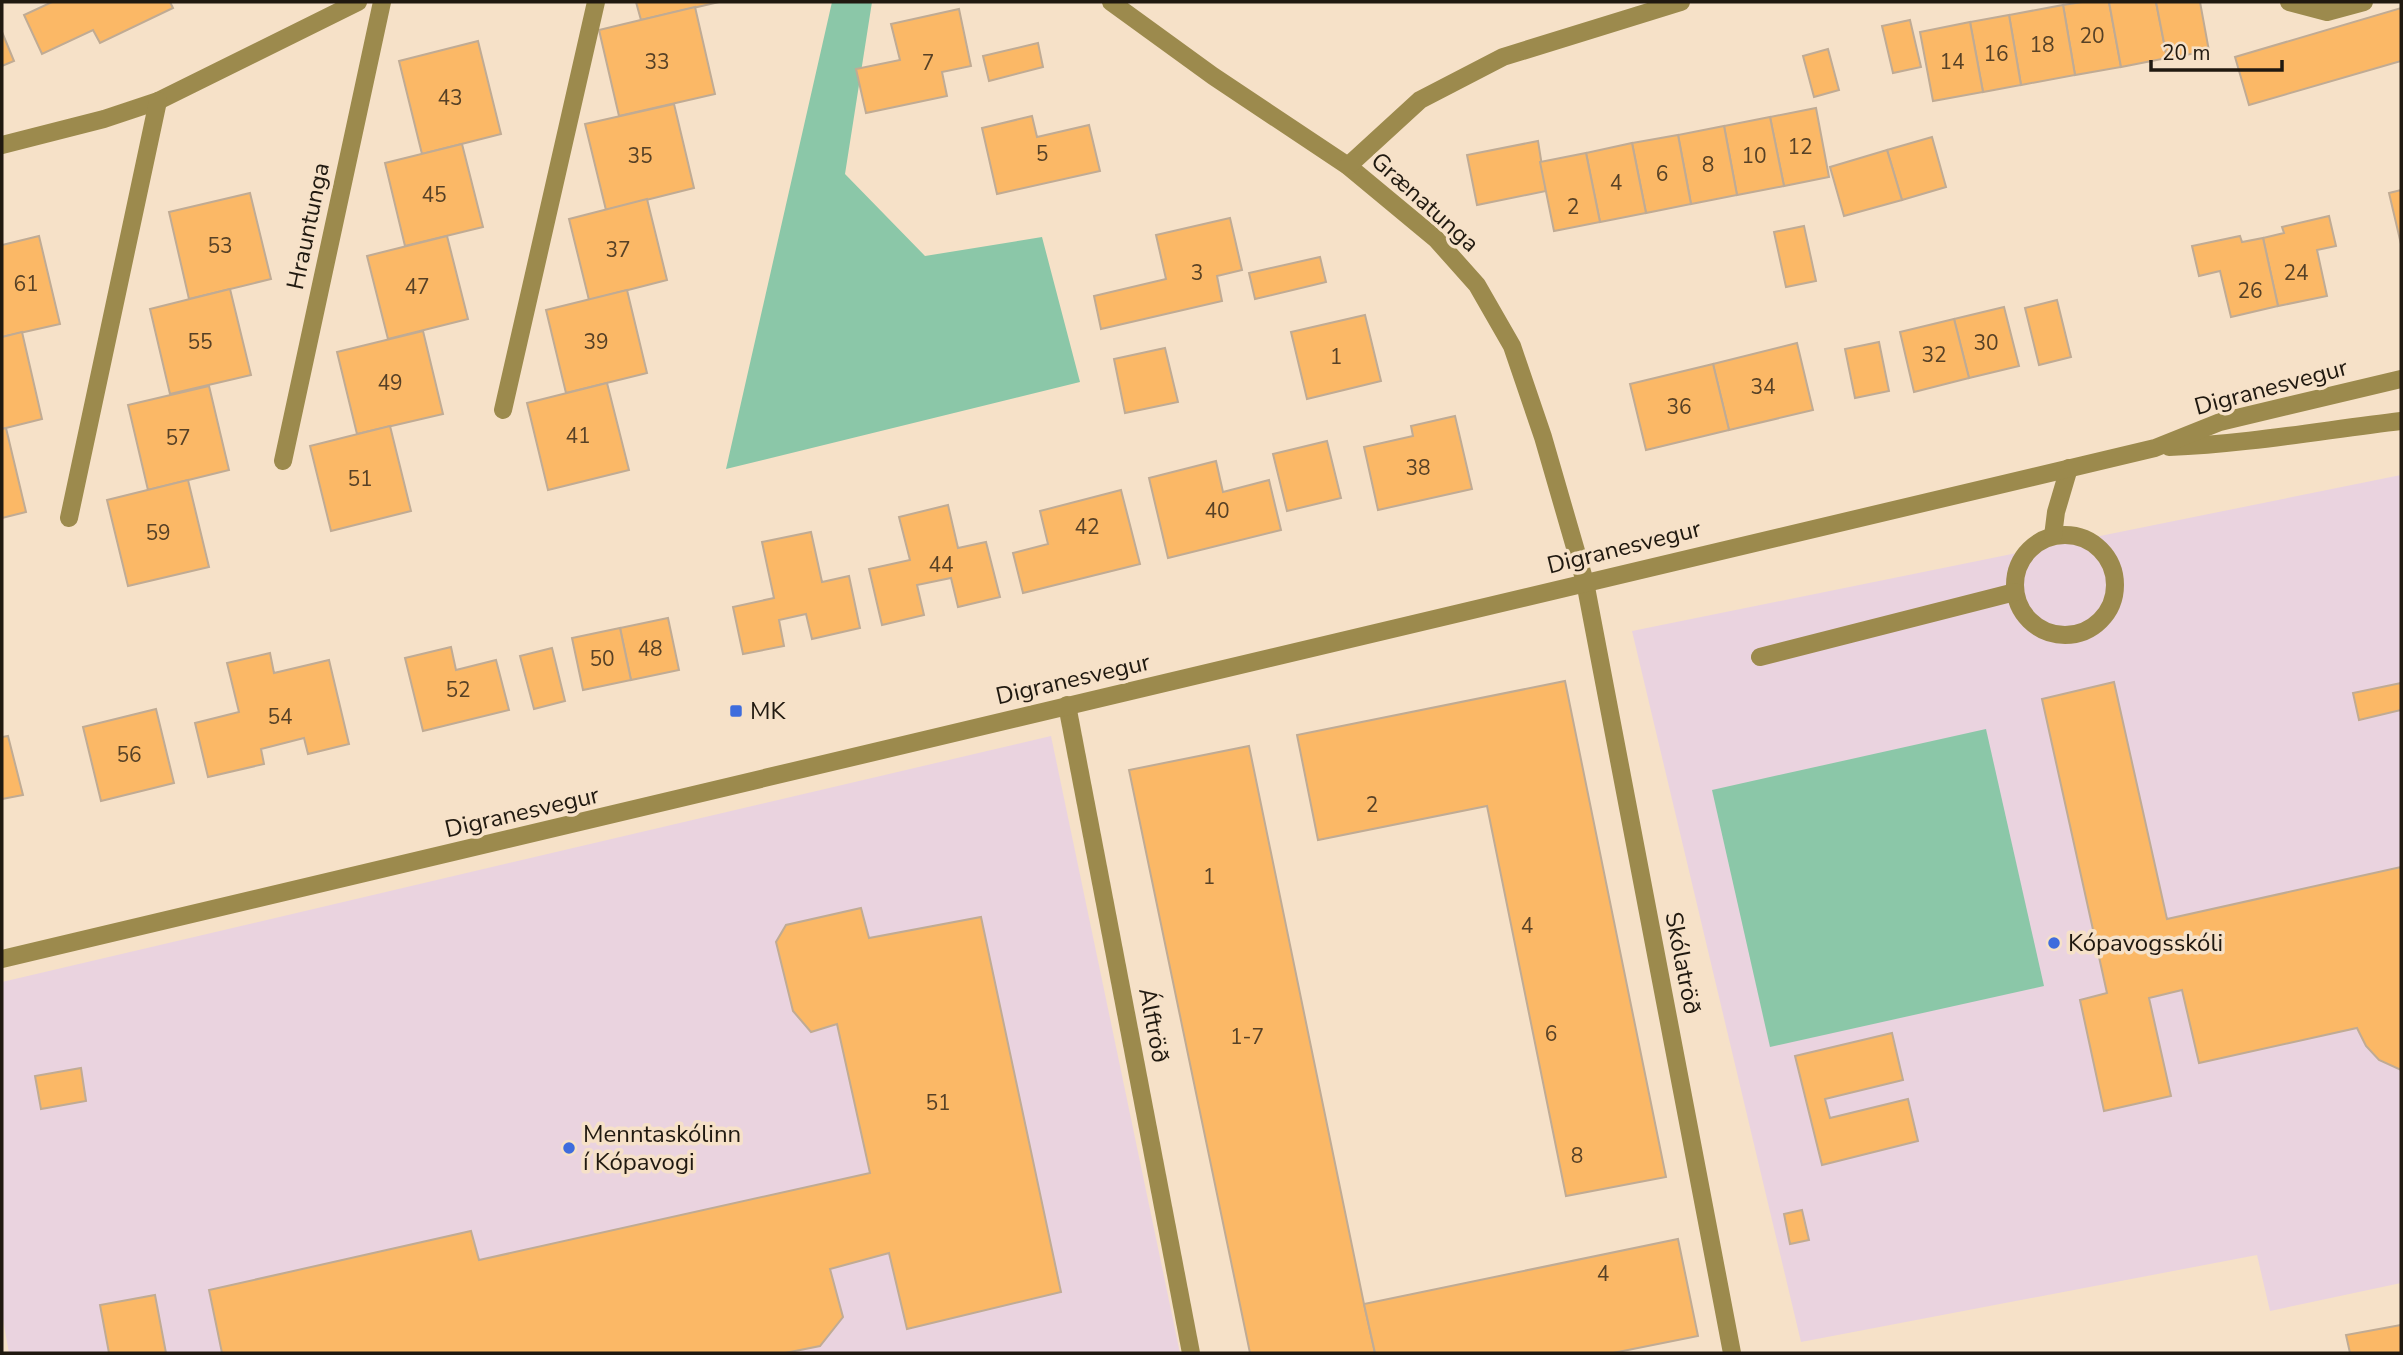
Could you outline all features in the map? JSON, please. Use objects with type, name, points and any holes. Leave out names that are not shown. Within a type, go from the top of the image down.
[{"type":"street","points":[[2,145],[104,119],[158,101],[358,2]]},
{"type":"street","name":"Hrauntunga","points":[[283,461],[382,2]]},
{"type":"street","points":[[503,410],[596,2]]},
{"type":"street","name":"Grænatunga","points":[[1111,2],[1348,166],[1436,239],[1483,295],[1512,346],[1544,437],[1585,582]]},
{"type":"street","points":[[1348,166],[1420,100],[1503,57],[1681,2]]},
{"type":"street","points":[[2288,2],[2327,12],[2364,2]]},
{"type":"street","points":[[69,518],[158,101]]},
{"type":"street","name":"Digranesvegur","points":[[2,959],[2069,468],[2155,447],[2220,422],[2401,379]]},
{"type":"street","name":"Digranesvegur","points":[[2155,447],[2230,445],[2281,435],[2401,421]]},
{"type":"street","points":[[2053,536],[2056,512],[2069,468]]},
{"type":"street","points":[[2070,535],[2087,539],[2101,550],[2111,564],[2115,580],[2114,598],[2107,613],[2095,625],[2080,633],[2063,636],[2046,632],[2031,622],[2021,608],[2015,592],[2020,563],[2028,551],[2053,536],[2070,535]]},
{"type":"street","name":"Skólatröð","points":[[1585,582],[1732,1353]]},
{"type":"street","points":[[1760,657],[2015,592]]},
{"type":"street","name":"Álftröð","points":[[1067,705],[1191,1353]]},
{"type":"shaded area","name":"Kópavogsskóli","points":[[2401,475],[2401,1283],[2270,1311],[2257,1255],[1801,1342],[1632,631]]},
{"type":"shaded area","name":"Menntaskólinn í Kópavogi","points":[[1051,736],[1180,1353],[9,1353],[2,1314],[2,982]]},
{"type":"green space","points":[[832,2],[872,2],[845,174],[925,256],[1042,237],[1080,382],[726,469]]},
{"type":"green space","points":[[1986,729],[2044,986],[1770,1047],[1712,790]]},
{"type":"building","points":[[52,2],[170,2],[173,8],[100,43],[93,30],[42,54],[24,15]]},
{"type":"building","points":[[636,2],[719,2],[641,20]]},
{"type":"building","points":[[2109,2],[2121,67],[2075,75],[2063,5]]},
{"type":"building","points":[[2109,2],[2156,2],[2167,58],[2121,67]]},
{"type":"building","points":[[2156,2],[2200,2],[2209,51],[2167,58]]},
{"type":"building","points":[[2063,5],[2075,75],[2021,85],[2009,15]]},
{"type":"building","points":[[695,7],[715,94],[619,116],[599,30]]},
{"type":"building","points":[[2401,8],[2401,61],[2249,105],[2235,57]]},
{"type":"building","points":[[959,9],[971,66],[942,72],[947,96],[866,113],[856,69],[900,60],[891,24]]},
{"type":"building","points":[[2009,15],[2021,85],[1983,92],[1970,22]]},
{"type":"building","points":[[1910,20],[1921,67],[1893,73],[1882,26]]},
{"type":"building","points":[[1970,22],[1983,92],[1933,101],[1920,32]]},
{"type":"building","points":[[2,32],[14,61],[2,66]]},
{"type":"building","points":[[478,41],[501,134],[422,154],[399,61]]},
{"type":"building","points":[[1038,43],[1043,67],[989,81],[983,56]]},
{"type":"building","points":[[1828,49],[1839,90],[1814,97],[1803,56]]},
{"type":"building","points":[[674,104],[694,188],[606,210],[585,124]]},
{"type":"building","points":[[1816,108],[1829,177],[1784,186],[1770,117]]},
{"type":"building","points":[[1032,116],[1037,137],[1089,125],[1100,171],[997,194],[982,128]]},
{"type":"building","points":[[1770,117],[1784,186],[1737,195],[1724,126]]},
{"type":"building","points":[[1724,126],[1737,195],[1691,204],[1678,135]]},
{"type":"building","points":[[1678,135],[1691,204],[1646,213],[1632,143]]},
{"type":"building","points":[[1932,137],[1946,187],[1902,200],[1887,150]]},
{"type":"building","points":[[1538,141],[1546,191],[1477,205],[1467,155]]},
{"type":"building","points":[[1632,143],[1646,213],[1600,222],[1586,153]]},
{"type":"building","points":[[462,144],[483,227],[405,246],[385,163]]},
{"type":"building","points":[[1887,150],[1902,200],[1844,216],[1830,167]]},
{"type":"building","points":[[1586,153],[1600,222],[1554,231],[1540,162]]},
{"type":"building","points":[[2401,190],[2401,244],[2389,193]]},
{"type":"building","points":[[250,193],[271,279],[189,299],[169,212]]},
{"type":"building","points":[[647,199],[667,280],[589,300],[569,219]]},
{"type":"building","points":[[2329,216],[2336,246],[2317,250],[2327,296],[2278,306],[2263,238],[2284,233],[2282,227]]},
{"type":"building","points":[[1230,218],[1242,270],[1217,276],[1222,301],[1101,329],[1094,296],[1166,279],[1156,235]]},
{"type":"building","points":[[1804,226],[1816,281],[1786,287],[1774,232]]},
{"type":"building","points":[[39,236],[60,324],[2,337],[2,245]]},
{"type":"building","points":[[447,236],[468,319],[388,339],[367,256]]},
{"type":"building","points":[[2240,236],[2242,242],[2263,238],[2278,306],[2231,317],[2220,271],[2199,276],[2192,246]]},
{"type":"building","points":[[1320,257],[1326,282],[1255,299],[1249,273]]},
{"type":"building","points":[[230,289],[251,375],[170,394],[150,309]]},
{"type":"building","points":[[627,290],[647,373],[566,393],[546,310]]},
{"type":"building","points":[[2057,300],[2071,357],[2039,365],[2025,308]]},
{"type":"building","points":[[2004,307],[2019,366],[1969,378],[1954,319]]},
{"type":"building","points":[[1365,315],[1381,381],[1307,399],[1291,332]]},
{"type":"building","points":[[1954,319],[1969,378],[1914,392],[1900,332]]},
{"type":"building","points":[[423,331],[443,414],[357,434],[337,352]]},
{"type":"building","points":[[22,332],[42,419],[2,429],[2,337]]},
{"type":"building","points":[[1879,342],[1889,391],[1855,398],[1845,349]]},
{"type":"building","points":[[1797,343],[1813,410],[1729,430],[1713,364]]},
{"type":"building","points":[[1165,348],[1178,402],[1125,413],[1114,359]]},
{"type":"building","points":[[1713,364],[1729,430],[1646,450],[1630,384]]},
{"type":"building","points":[[607,383],[629,470],[548,490],[527,403]]},
{"type":"building","points":[[209,386],[229,470],[148,490],[128,405]]},
{"type":"building","points":[[1455,416],[1472,489],[1378,510],[1364,447],[1413,436],[1411,426]]},
{"type":"building","points":[[390,426],[411,511],[331,531],[310,446]]},
{"type":"building","points":[[6,428],[26,512],[2,518],[2,429]]},
{"type":"building","points":[[1327,441],[1341,498],[1287,511],[1273,454]]},
{"type":"building","points":[[1216,461],[1223,492],[1269,480],[1281,530],[1168,558],[1149,478]]},
{"type":"building","points":[[188,480],[209,567],[128,586],[107,500]]},
{"type":"building","points":[[1121,490],[1140,564],[1023,593],[1013,553],[1048,544],[1040,511]]},
{"type":"building","points":[[948,505],[958,548],[986,542],[1000,597],[958,607],[951,578],[917,585],[924,615],[882,625],[869,569],[910,560],[899,517]]},
{"type":"building","points":[[811,532],[822,582],[849,576],[860,628],[812,639],[806,614],[779,620],[784,646],[743,654],[733,607],[774,598],[762,542]]},
{"type":"building","points":[[668,618],[679,670],[631,680],[620,628]]},
{"type":"building","points":[[620,628],[631,680],[583,690],[572,638]]},
{"type":"building","points":[[451,647],[456,670],[496,660],[509,710],[423,731],[405,658]]},
{"type":"building","points":[[552,648],[565,701],[534,709],[520,656]]},
{"type":"building","points":[[270,653],[274,673],[329,660],[349,744],[308,754],[304,738],[261,749],[264,764],[208,777],[195,723],[239,712],[227,663]]},
{"type":"building","points":[[1565,681],[1666,1177],[1566,1196],[1487,806],[1318,840],[1297,735]]},
{"type":"building","points":[[2114,682],[2167,919],[2401,867],[2401,1070],[2379,1060],[2366,1046],[2357,1028],[2199,1063],[2182,990],[2149,998],[2171,1096],[2104,1111],[2080,1000],[2107,993],[2042,699]]},
{"type":"building","points":[[2401,683],[2401,710],[2359,720],[2353,693]]},
{"type":"building","points":[[156,709],[174,783],[101,801],[83,727]]},
{"type":"building","points":[[8,736],[23,795],[2,799],[2,737]]},
{"type":"building","points":[[1249,746],[1375,1353],[1250,1353],[1129,770]]},
{"type":"building","points":[[861,908],[869,938],[981,917],[1061,1292],[907,1329],[889,1253],[830,1269],[843,1317],[820,1346],[785,1353],[222,1353],[209,1290],[471,1231],[479,1260],[870,1173],[837,1024],[811,1032],[793,1011],[776,942],[786,925]]},
{"type":"building","points":[[1892,1033],[1903,1080],[1825,1099],[1830,1118],[1908,1099],[1918,1141],[1822,1165],[1795,1056]]},
{"type":"building","points":[[81,1068],[86,1101],[41,1109],[35,1076]]},
{"type":"building","points":[[1802,1210],[1809,1240],[1790,1244],[1784,1214]]},
{"type":"building","points":[[1678,1239],[1698,1336],[1613,1353],[1375,1353],[1364,1304]]},
{"type":"building","points":[[155,1295],[166,1353],[109,1353],[100,1305]]},
{"type":"building","points":[[2401,1325],[2401,1353],[2350,1353],[2346,1335]]},
{"type":"place","name":"MK","points":[[736,711]]},
{"type":"place","name":"Kópavogsskóli","points":[[2054,943]]},
{"type":"place","name":"Menntaskólinn í Kópavogi","points":[[569,1148]]}]
